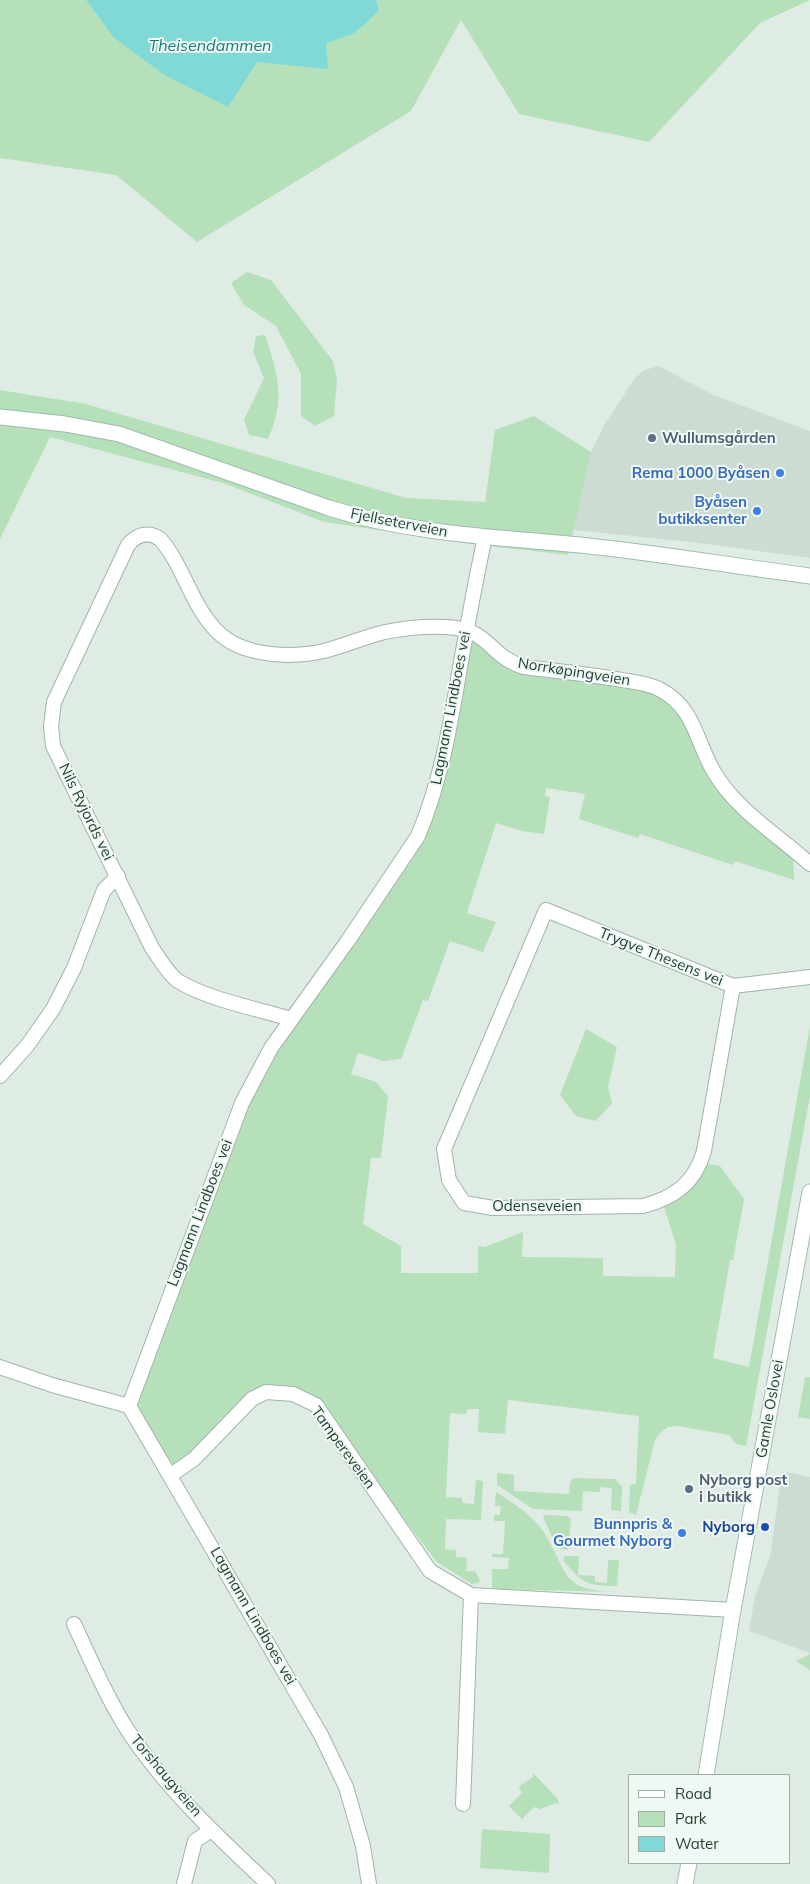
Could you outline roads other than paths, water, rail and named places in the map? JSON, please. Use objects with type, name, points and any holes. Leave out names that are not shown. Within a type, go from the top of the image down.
[{"type":"street","name":"Fjellseterveien","points":[[0,417],[65,424],[119,434],[364,519],[485,537],[581,545],[810,576]]},
{"type":"street","name":"Norrkøpingveien","points":[[146,535],[156,536],[164,543],[210,622],[222,635],[240,646],[255,650],[296,655],[322,652],[384,632],[412,628],[446,627],[467,629],[487,640],[499,654],[513,664],[635,682],[658,688],[674,698],[698,732],[704,753],[714,774],[732,796],[810,864]]},
{"type":"street","name":"Nils Ryjords vei","points":[[146,535],[136,537],[128,545],[54,702],[51,726],[53,746],[152,948],[177,980],[200,992],[291,1019]]},
{"type":"street","name":"Lagmann Lindboes vei","points":[[369,1884],[363,1846],[346,1787],[321,1735],[129,1406],[242,1103],[271,1048],[347,942],[418,836],[438,777],[450,726],[485,537]]},
{"type":"street","points":[[0,1076],[27,1046],[53,1009],[74,968],[104,890],[118,876]]},
{"type":"street","name":"Trygve Thesens vei","points":[[546,910],[733,986],[810,977]]},
{"type":"street","name":"Odenseveien","points":[[546,910],[444,1149],[449,1180],[464,1202],[493,1208],[643,1206],[664,1200],[682,1189],[696,1173],[704,1151],[733,986]]},
{"type":"street","name":"Gamle Oslovei","points":[[706,1774],[732,1610],[807,1224],[810,1192]]},
{"type":"street","points":[[0,1367],[52,1385],[129,1406]]},
{"type":"street","name":"Tampereveien","points":[[171,1475],[194,1459],[252,1399],[266,1392],[293,1394],[316,1405],[430,1571],[471,1595],[732,1610]]},
{"type":"street","points":[[463,1804],[471,1595]]},
{"type":"street","name":"Torshaugveien","points":[[74,1624],[110,1700],[126,1727],[156,1768],[211,1830],[268,1884]]},
{"type":"street","points":[[184,1884],[195,1841],[211,1830]]},
{"type":"street","points":[[685,1884],[689,1864]]},
{"type":"water","name":"Theisendammen","points":[[86,0],[376,0],[379,11],[355,33],[326,44],[328,69],[257,62],[228,107],[166,76],[113,37]]},
{"type":"place","name":"Wullumsgården","points":[[652,438]]},
{"type":"place","name":"Rema 1000 Byåsen","points":[[780,473]]},
{"type":"place","name":"Byåsen butikksenter","points":[[757,511]]},
{"type":"place","name":"Nyborg post i butikk","points":[[689,1489]]},
{"type":"place","name":"Nyborg","points":[[765,1527]]},
{"type":"place","name":"Bunnpris & Gourmet Nyborg","points":[[682,1533]]}]
